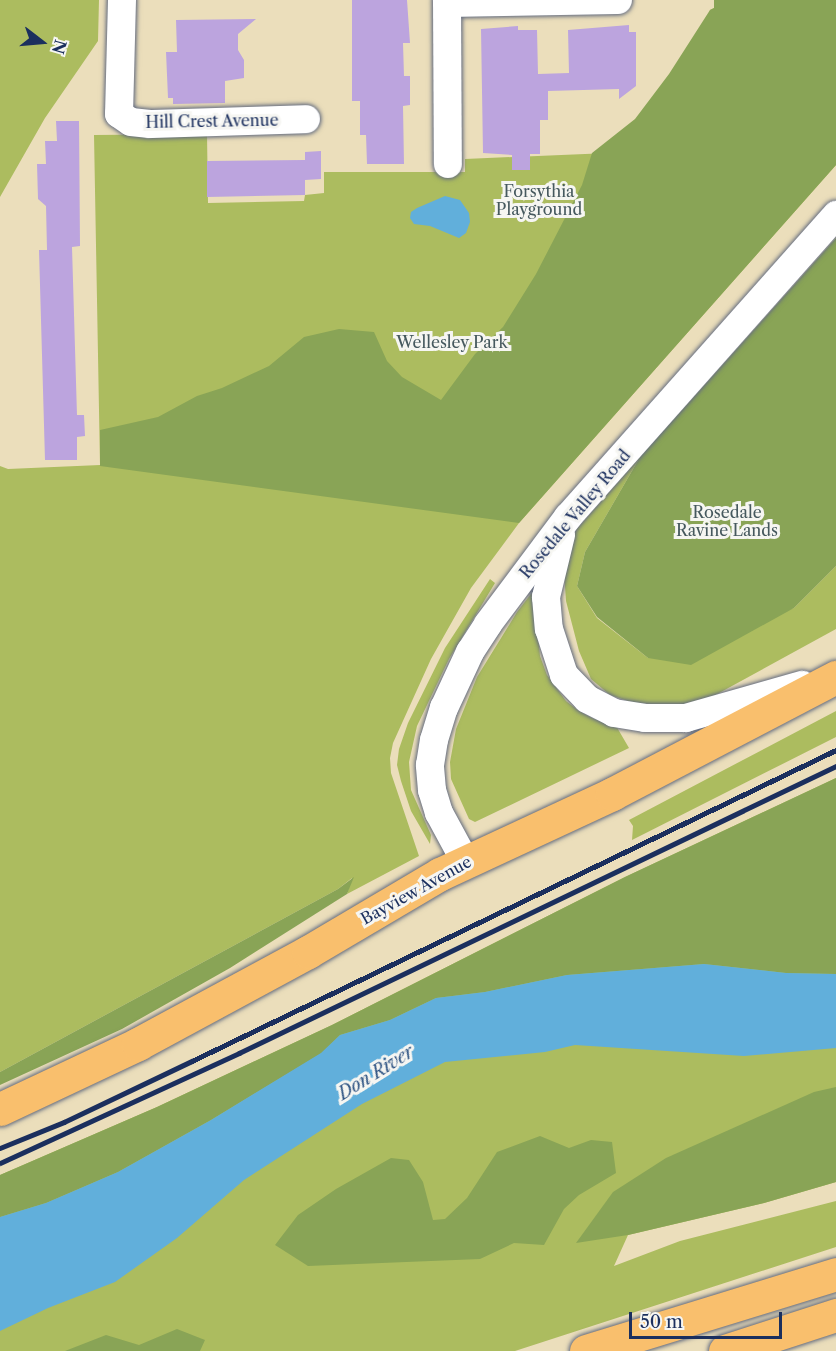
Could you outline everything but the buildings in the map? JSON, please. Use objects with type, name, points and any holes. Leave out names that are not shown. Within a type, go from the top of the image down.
[{"type":"main road","name":"Bayview Avenue","points":[[0,1109],[148,1038],[308,952],[465,861],[612,794],[836,676]]},
{"type":"main road","points":[[586,1351],[836,1274]]},
{"type":"main road","points":[[725,1351],[836,1316]]},
{"type":"street","name":"Hill Crest Avenue","points":[[122,0],[119,114],[131,122],[150,124],[306,119]]},
{"type":"street","points":[[448,164],[447,1],[618,0]]},
{"type":"street","name":"Rosedale Valley Road","points":[[465,861],[439,813],[432,790],[430,765],[434,740],[444,708],[470,652],[488,624],[568,517],[836,214]]},
{"type":"street","points":[[568,517],[556,549],[546,597],[549,629],[564,675],[587,699],[614,713],[645,718],[686,718],[836,676]]},
{"type":"green space","points":[[0,0],[99,0],[98,41],[45,118],[0,197]]},
{"type":"green space","points":[[714,0],[836,0],[836,165],[519,523],[471,588],[431,659],[393,743],[390,758],[391,773],[419,856],[347,894],[352,878],[338,889],[0,1072],[0,466],[8,469],[100,465],[94,135],[207,134],[208,203],[304,201],[305,195],[324,193],[324,172],[465,172],[465,159],[680,150]]},
{"type":"green space","points":[[714,0],[836,0],[836,165],[519,523],[100,466],[100,430],[158,417],[197,396],[222,388],[269,366],[304,337],[339,329],[374,332],[387,361],[402,377],[441,400],[475,354],[503,327],[536,274],[582,185],[592,153],[635,119],[669,74],[710,10],[714,8]]},
{"type":"green space","name":"Rosedale Ravine Lands","points":[[836,238],[836,566],[794,608],[691,665],[648,658],[597,617],[577,586],[585,552],[640,457]]},
{"type":"green space","points":[[640,457],[585,552],[577,586],[597,618],[648,658],[794,608],[836,566],[836,629],[710,698],[687,706],[634,703],[610,695],[591,679],[579,651],[566,601],[564,572],[576,530]]},
{"type":"green space","points":[[490,579],[495,583],[449,659],[417,726],[409,762],[411,790],[431,835],[430,844],[411,811],[401,781],[397,765],[399,749],[408,723],[445,648]]},
{"type":"green space","points":[[534,590],[540,656],[547,675],[566,701],[579,711],[594,719],[615,724],[629,748],[475,822],[469,819],[451,779],[450,762],[456,729],[477,677],[517,612]]},
{"type":"green space","points":[[836,711],[836,737],[632,840],[633,826],[629,820]]},
{"type":"green space","points":[[836,778],[836,1182],[764,1203],[628,1235],[614,1266],[680,1241],[836,1201],[836,1247],[515,1351],[0,1351],[0,1175],[157,1107],[332,1025],[625,877]]},
{"type":"green space","points":[[836,778],[836,974],[786,973],[704,964],[567,975],[485,992],[436,998],[390,1020],[340,1035],[322,1053],[211,1120],[118,1172],[46,1203],[0,1217],[0,1175],[157,1107],[332,1025],[625,877]]},
{"type":"green space","points":[[354,877],[347,894],[230,968],[122,1029],[0,1085],[0,1072],[338,889]]},
{"type":"green space","points":[[836,1087],[836,1182],[764,1203],[628,1235],[576,1243],[613,1192],[666,1158],[814,1092]]},
{"type":"green space","points":[[540,1136],[569,1148],[591,1140],[612,1142],[616,1173],[579,1195],[564,1209],[544,1245],[514,1243],[480,1259],[308,1266],[275,1245],[298,1215],[336,1189],[391,1158],[409,1160],[423,1182],[433,1220],[445,1219],[467,1198],[497,1152]]},
{"type":"green space","points":[[177,1329],[205,1340],[200,1351],[65,1351],[106,1335],[139,1345]]},
{"type":"water","points":[[445,196],[460,200],[469,213],[470,222],[466,233],[459,238],[430,226],[414,224],[410,218],[411,212],[417,208]]},
{"type":"water","name":"Don River","points":[[704,964],[786,973],[836,974],[836,1048],[744,1056],[575,1045],[545,1052],[445,1062],[362,1104],[244,1180],[177,1238],[115,1282],[48,1308],[0,1331],[0,1217],[46,1203],[118,1172],[211,1120],[321,1053],[340,1035],[390,1020],[436,998],[485,992],[567,975]]},
{"type":"railway","points":[[0,1148],[64,1122],[836,750]]},
{"type":"railway","points":[[0,1163],[239,1053],[836,766]]},
{"type":"park label","name":"Forsythia Playground","points":[[539,200]]},
{"type":"park label","name":"Wellesley Park","points":[[452,342]]}]
